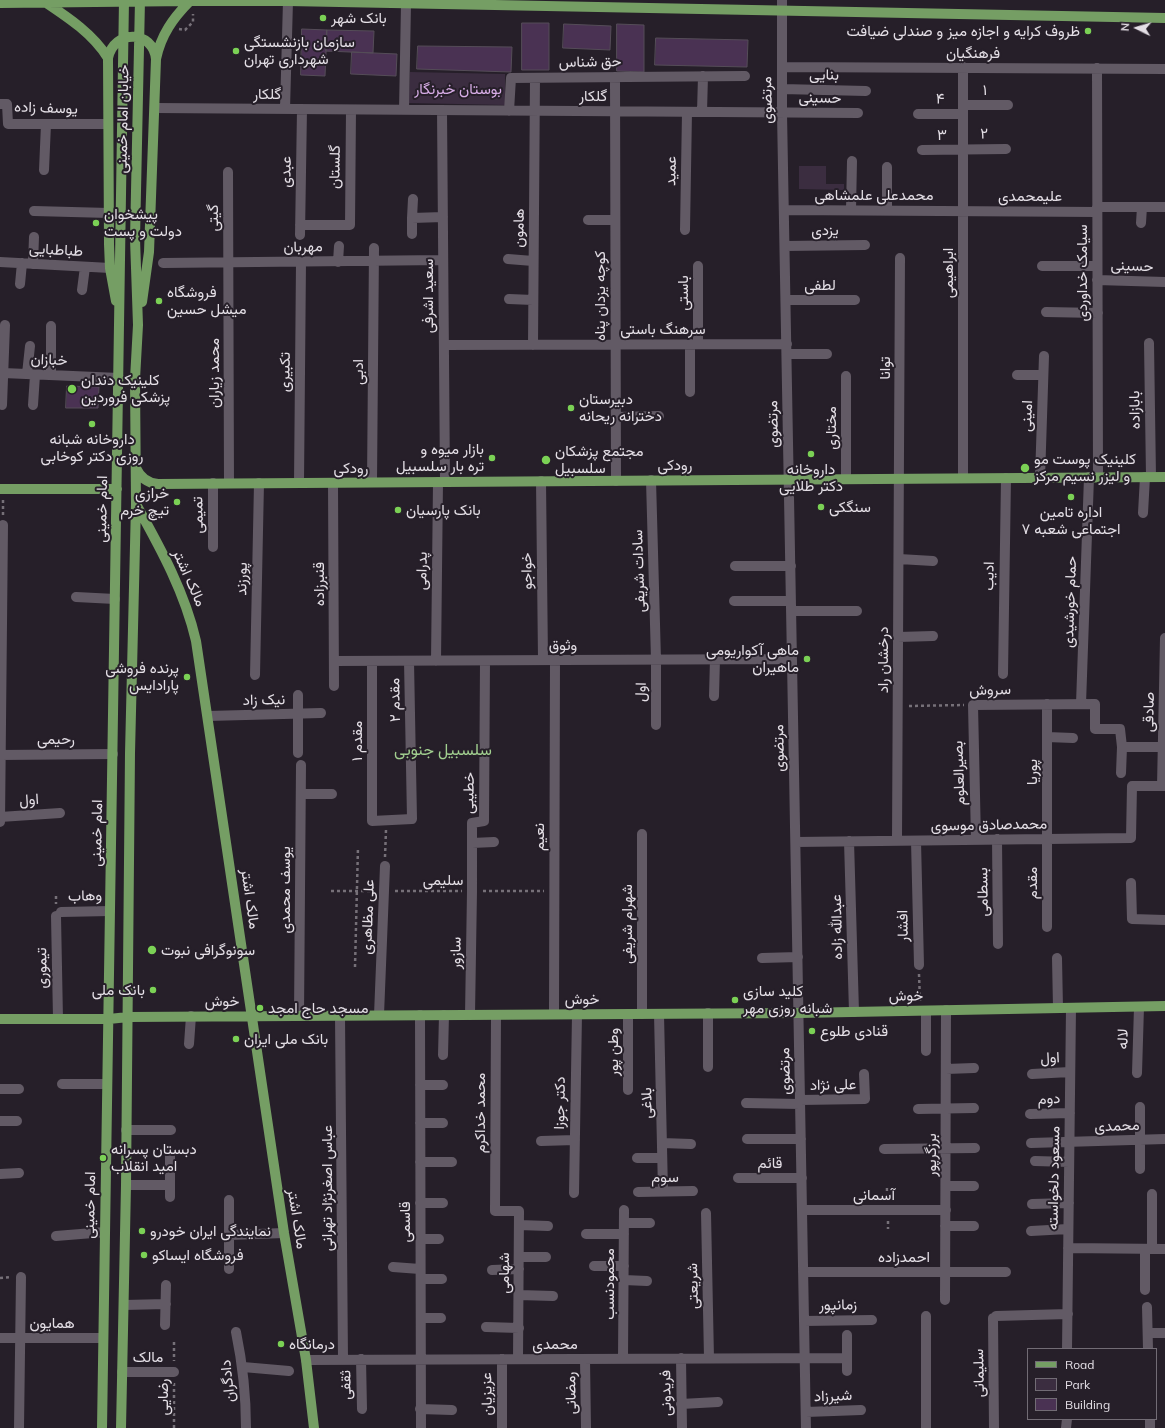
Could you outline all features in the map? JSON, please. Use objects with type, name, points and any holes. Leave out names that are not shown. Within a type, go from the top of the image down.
[{"type":"main road","name":"خیابان امام خمینی","points":[[121,238],[124,0]]},
{"type":"main road","name":"خیابان امام خمینی","points":[[138,325],[135,239],[140,0]]},
{"type":"main road","points":[[121,1428],[126,1185],[130,753],[136,504],[136,379],[138,325],[149,252],[156,59],[168,26],[190,1]]},
{"type":"main road","points":[[0,3],[288,1],[1165,18]]},
{"type":"main road","points":[[45,2],[79,26],[102,49],[108,58]]},
{"type":"main road","points":[[120,325],[110,268],[108,58],[114,45],[121,39],[130,37],[140,38],[148,42],[156,59]]},
{"type":"main road","name":"امام خمینی","points":[[102,1428],[121,238]]},
{"type":"main road","name":"رودکی","points":[[136,466],[140,474],[146,480],[155,484],[1165,477]]},
{"type":"main road","points":[[2,490],[117,489]]},
{"type":"main road","name":"مالک اشتر","points":[[136,504],[178,587],[189,613],[196,641],[284,1233],[306,1360],[314,1428]]},
{"type":"main road","points":[[113,791],[130,790]]},
{"type":"main road","name":"خوش","points":[[0,1020],[108,1019],[128,1017],[191,1016],[799,1013],[1165,1006]]},
{"type":"street","name":"مرتضوی","points":[[782,0],[782,113],[806,1428]]},
{"type":"street","points":[[285,109],[288,1]]},
{"type":"street","points":[[404,110],[406,4]]},
{"type":"street","name":"فرهنگیان","points":[[782,66],[1165,69]]},
{"type":"street","name":"ابراهیمی","points":[[963,67],[963,478]]},
{"type":"street","name":"سیامک خداوردی","points":[[1093,477],[1098,313],[1097,68]]},
{"type":"street","points":[[702,112],[703,76]]},
{"type":"street","name":"حق شناس","points":[[509,111],[510,78],[745,76]]},
{"type":"street","name":"کوچه یزدان پناه","points":[[614,77],[616,481]]},
{"type":"street","name":"هامون","points":[[533,345],[535,78]]},
{"type":"street","name":"بنایی","points":[[782,89],[866,91]]},
{"type":"street","name":"یوسف زاده","points":[[0,104],[7,104],[8,124],[108,124]]},
{"type":"street","name":"۱","points":[[963,110],[1008,105]]},
{"type":"street","name":"گلکار","points":[[155,108],[782,113]]},
{"type":"street","name":"عبدی","points":[[302,109],[300,230],[350,225]]},
{"type":"street","name":"گلستان","points":[[350,225],[351,110]]},
{"type":"street","name":"سعید اشرفی","points":[[441,482],[444,345],[442,110]]},
{"type":"street","name":"۴","points":[[918,114],[963,110]]},
{"type":"street","name":"عمید","points":[[685,230],[687,112]]},
{"type":"street","name":"حسینی","points":[[782,113],[858,113]]},
{"type":"street","points":[[44,170],[46,124]]},
{"type":"street","name":"۲","points":[[963,150],[1006,149]]},
{"type":"street","name":"۳","points":[[922,150],[963,150]]},
{"type":"street","points":[[851,210],[852,161]]},
{"type":"street","points":[[887,167],[887,210]]},
{"type":"street","name":"گیتی","points":[[228,172],[228,263]]},
{"type":"street","points":[[412,234],[413,200]]},
{"type":"street","points":[[1141,223],[1142,207]]},
{"type":"street","name":"علیمحمدی","points":[[963,211],[1165,207]]},
{"type":"street","name":"محمدعلی علمشاهی","points":[[784,210],[963,211]]},
{"type":"street","points":[[34,211],[109,212]]},
{"type":"street","points":[[412,218],[443,217]]},
{"type":"street","points":[[588,220],[615,220]]},
{"type":"street","points":[[33,264],[34,237]]},
{"type":"street","name":"یزدی","points":[[785,246],[865,245]]},
{"type":"street","points":[[338,262],[339,246]]},
{"type":"street","name":"ادبی","points":[[372,482],[374,248]]},
{"type":"street","name":"توانا","points":[[899,479],[900,258]]},
{"type":"street","points":[[508,259],[534,261]]},
{"type":"street","name":"مهربان","points":[[163,264],[443,260]]},
{"type":"street","name":"طباطبایی","points":[[0,262],[110,268]]},
{"type":"street","name":"تکبیری","points":[[299,483],[301,262]]},
{"type":"street","points":[[20,284],[22,263]]},
{"type":"street","name":"محمد زیاران","points":[[228,263],[229,483]]},
{"type":"street","name":"باستی","points":[[690,392],[698,266]]},
{"type":"street","points":[[1042,266],[1097,266]]},
{"type":"street","points":[[82,290],[85,267]]},
{"type":"street","name":"حسینی","points":[[1097,280],[1165,282]]},
{"type":"street","points":[[509,299],[533,300]]},
{"type":"street","name":"لطفی","points":[[786,300],[855,300]]},
{"type":"street","points":[[1046,312],[1098,313]]},
{"type":"street","points":[[2,405],[5,324]]},
{"type":"street","points":[[51,326],[51,375]]},
{"type":"street","name":"بابازاده","points":[[1143,513],[1148,477],[1149,343]]},
{"type":"street","name":"سرهنگ باستی","points":[[444,345],[694,344],[787,349],[827,354]]},
{"type":"street","points":[[30,346],[33,405]]},
{"type":"street","name":"امینی","points":[[1040,478],[1044,356]]},
{"type":"street","name":"خبازان","points":[[3,373],[119,378]]},
{"type":"street","points":[[1017,375],[1043,375]]},
{"type":"street","name":"مختاری","points":[[846,376],[846,479]]},
{"type":"street","points":[[616,417],[659,416]]},
{"type":"street","name":"حمام خورشیدی","points":[[1082,704],[1093,477]]},
{"type":"street","name":"ادیب","points":[[1002,674],[1006,478]]},
{"type":"street","name":"درخشان راد","points":[[897,841],[899,479]]},
{"type":"street","name":"سادات شریفی","points":[[651,480],[656,660]]},
{"type":"street","name":"خواجو","points":[[541,481],[543,660]]},
{"type":"street","name":"پدرامی","points":[[436,661],[441,482]]},
{"type":"street","name":"پورزند","points":[[255,675],[259,483]]},
{"type":"street","name":"قنبرزاده","points":[[334,483],[334,686]]},
{"type":"street","name":"تمیمی","points":[[213,484],[213,547]]},
{"type":"street","points":[[0,822],[3,525]]},
{"type":"street","points":[[899,559],[933,561]]},
{"type":"street","points":[[735,566],[791,566]]},
{"type":"street","points":[[76,597],[115,599]]},
{"type":"street","points":[[734,601],[858,611]]},
{"type":"street","points":[[898,637],[933,636]]},
{"type":"street","name":"صادقی","points":[[1164,786],[1163,747],[1165,638]]},
{"type":"street","name":"وثوق","points":[[334,661],[792,659]]},
{"type":"street","name":"نعیم","points":[[554,1014],[555,660]]},
{"type":"street","name":"اول","points":[[656,660],[656,725]]},
{"type":"street","points":[[714,696],[715,660]]},
{"type":"street","name":"مقدم ۱","points":[[372,661],[372,821]]},
{"type":"street","name":"مقدم ۲","points":[[372,821],[412,819],[410,661]]},
{"type":"street","name":"خطیبی","points":[[472,891],[472,823],[484,821],[485,661]]},
{"type":"street","points":[[298,695],[298,753]]},
{"type":"street","name":"پوریا","points":[[1047,704],[1047,839]]},
{"type":"street","points":[[1082,704],[1095,704],[1095,729],[1120,729],[1122,747],[1121,773]]},
{"type":"street","name":"سروش","points":[[972,705],[1082,704]]},
{"type":"street","name":"بصیرالعلوم","points":[[972,705],[976,840]]},
{"type":"street","name":"نیک زاد","points":[[208,716],[321,713]]},
{"type":"street","points":[[1047,737],[1073,738]]},
{"type":"street","points":[[1122,747],[1163,747]]},
{"type":"street","name":"رحیمی","points":[[0,755],[113,754]]},
{"type":"street","name":"یوسف محمدی","points":[[299,1016],[301,764]]},
{"type":"street","name":"محمدصادق موسوی","points":[[796,842],[1131,838],[1132,786],[1164,786]]},
{"type":"street","points":[[301,794],[332,794]]},
{"type":"street","name":"اول","points":[[0,817],[60,813]]},
{"type":"street","name":"شهرام شریفی","points":[[642,834],[642,1014]]},
{"type":"street","name":"مقدم","points":[[1047,839],[1047,927]]},
{"type":"street","name":"بسطامی","points":[[997,840],[998,944]]},
{"type":"street","name":"عبدالله زاده","points":[[850,841],[854,1012]]},
{"type":"street","name":"افشار","points":[[916,841],[919,965]]},
{"type":"street","points":[[472,843],[494,842]]},
{"type":"street","name":"علی مظاهری","points":[[379,1015],[384,866]]},
{"type":"street","points":[[1131,883],[1132,919],[1165,920]]},
{"type":"street","name":"سازور","points":[[470,1015],[472,891]]},
{"type":"street","name":"وهاب","points":[[59,914],[110,911]]},
{"type":"street","name":"تیموری","points":[[58,1019],[59,914]]},
{"type":"street","points":[[762,958],[798,957]]},
{"type":"street","points":[[1057,958],[1058,1008]]},
{"type":"street","name":"لاله","points":[[1137,1073],[1139,1007]]},
{"type":"street","name":"مسعود دلخواسته","points":[[1067,1348],[1071,1008]]},
{"type":"street","name":"برزگرپور","points":[[945,1300],[946,1010]]},
{"type":"street","points":[[923,1011],[926,1051]]},
{"type":"street","name":"دکتر جوزا","points":[[574,1193],[577,1014]]},
{"type":"street","name":"وطن پور","points":[[628,1014],[628,1090]]},
{"type":"street","name":"بلاغی","points":[[659,1014],[663,1192]]},
{"type":"street","points":[[708,1014],[708,1067]]},
{"type":"street","name":"قاسمی","points":[[420,1015],[421,1428]]},
{"type":"street","points":[[443,1055],[444,1015]]},
{"type":"street","name":"محمد خداکرم","points":[[495,1211],[496,1015]]},
{"type":"street","points":[[189,1044],[191,1016]]},
{"type":"street","name":"عباس اصغرنژاد تهرانی","points":[[340,1016],[343,1360]]},
{"type":"street","points":[[946,1068],[974,1068]]},
{"type":"street","name":"اول","points":[[1032,1074],[1070,1072]]},
{"type":"street","name":"علی نژاد","points":[[800,1102],[865,1099],[864,1074]]},
{"type":"street","points":[[62,1084],[108,1084]]},
{"type":"street","points":[[420,1086],[443,1085]]},
{"type":"street","points":[[0,1089],[19,1089]]},
{"type":"street","points":[[746,1103],[800,1102]]},
{"type":"street","points":[[1140,1106],[1140,1169]]},
{"type":"street","points":[[918,1109],[974,1108]]},
{"type":"street","name":"دوم","points":[[1030,1114],[1070,1113]]},
{"type":"street","points":[[0,1121],[17,1121]]},
{"type":"street","points":[[420,1123],[442,1123]]},
{"type":"street","points":[[126,1130],[171,1130]]},
{"type":"street","points":[[746,1139],[801,1139]]},
{"type":"street","name":"محمدی","points":[[1069,1143],[1165,1139]]},
{"type":"street","points":[[541,1141],[575,1140]]},
{"type":"street","points":[[1031,1143],[1069,1143]]},
{"type":"street","points":[[662,1144],[691,1144]]},
{"type":"street","points":[[884,1149],[975,1148]]},
{"type":"street","points":[[170,1153],[170,1197]]},
{"type":"street","points":[[637,1158],[662,1158]]},
{"type":"street","points":[[1035,1161],[1069,1162]]},
{"type":"street","points":[[420,1162],[452,1162]]},
{"type":"street","points":[[0,1174],[19,1173]]},
{"type":"street","name":"قائم","points":[[738,1178],[802,1178]]},
{"type":"street","points":[[126,1185],[170,1184]]},
{"type":"street","points":[[946,1186],[974,1186]]},
{"type":"street","name":"سوم","points":[[638,1192],[693,1191]]},
{"type":"street","points":[[1145,1290],[1152,1194]]},
{"type":"street","points":[[229,1200],[229,1269]]},
{"type":"street","points":[[420,1203],[443,1203]]},
{"type":"street","points":[[1032,1204],[1069,1203]]},
{"type":"street","name":"محمودنسب","points":[[623,1359],[624,1210]]},
{"type":"street","name":"آسمانی","points":[[802,1210],[946,1210]]},
{"type":"street","name":"شهامی","points":[[495,1211],[519,1211],[518,1359]]},
{"type":"street","name":"شریعتی","points":[[706,1213],[709,1358]]},
{"type":"street","points":[[624,1223],[650,1223]]},
{"type":"street","points":[[519,1226],[548,1226]]},
{"type":"street","points":[[946,1226],[974,1226]]},
{"type":"street","points":[[1031,1231],[1068,1229]]},
{"type":"street","points":[[56,1236],[105,1232]]},
{"type":"street","points":[[229,1235],[284,1233]]},
{"type":"street","points":[[586,1234],[624,1234]]},
{"type":"street","points":[[420,1239],[439,1239]]},
{"type":"street","points":[[1068,1248],[1165,1249]]},
{"type":"street","points":[[519,1257],[546,1258]]},
{"type":"street","points":[[594,1266],[624,1266]]},
{"type":"street","points":[[393,1267],[420,1269]]},
{"type":"street","points":[[492,1270],[519,1269]]},
{"type":"street","name":"احمدزاده","points":[[803,1272],[1006,1272]]},
{"type":"street","points":[[19,1428],[21,1277]]},
{"type":"street","points":[[420,1279],[442,1279]]},
{"type":"street","points":[[624,1280],[648,1281]]},
{"type":"street","points":[[165,1325],[166,1285]]},
{"type":"street","points":[[519,1295],[554,1296]]},
{"type":"street","points":[[124,1305],[166,1304]]},
{"type":"street","points":[[1147,1307],[1148,1348]]},
{"type":"street","name":"سلیمانی","points":[[994,1428],[994,1317],[1068,1314]]},
{"type":"street","points":[[926,1316],[926,1428]]},
{"type":"street","points":[[420,1318],[441,1318]]},
{"type":"street","name":"زمانپور","points":[[804,1321],[872,1320]]},
{"type":"street","points":[[486,1327],[518,1328]]},
{"type":"street","name":"دادگران","points":[[236,1332],[243,1367],[246,1397],[246,1428]]},
{"type":"street","points":[[1148,1333],[1165,1333]]},
{"type":"street","points":[[846,1371],[847,1335]]},
{"type":"street","name":"همایون","points":[[0,1338],[103,1338]]},
{"type":"street","name":"فریدونی","points":[[681,1358],[682,1428]]},
{"type":"street","name":"محمدی","points":[[306,1360],[847,1358]]},
{"type":"street","name":"عزیزیان","points":[[502,1359],[502,1428]]},
{"type":"street","name":"رمضانی","points":[[586,1359],[586,1428]]},
{"type":"street","name":"ثقفی","points":[[361,1360],[362,1409]]},
{"type":"street","points":[[243,1367],[289,1371]]},
{"type":"street","name":"مالک","points":[[122,1372],[174,1372]]},
{"type":"street","points":[[681,1404],[718,1402]]},
{"type":"street","points":[[420,1409],[452,1410]]},
{"type":"street","name":"شیرزاد","points":[[806,1412],[861,1410]]},
{"type":"path","points":[[185,30],[192,22]]},
{"type":"path","points":[[2,490],[3,525]]},
{"type":"path","name":"سروش","points":[[898,706],[972,705]]},
{"type":"path","name":"علی مظاهری","points":[[384,866],[386,820]]},
{"type":"path","points":[[355,967],[358,847]]},
{"type":"path","name":"سلیمی","points":[[331,891],[554,891]]},
{"type":"path","points":[[919,965],[923,1011]]},
{"type":"path","name":"رضایی","points":[[174,1342],[174,1428]]},
{"type":"green space","name":"بوستان خبرنگار","points":[[410,72],[505,74],[505,105],[409,103]]},
{"type":"green space","points":[[799,166],[826,166],[826,184],[844,184],[844,190],[799,189]]},
{"type":"building","points":[[522,23],[549,23],[549,70],[522,70]]},
{"type":"building","points":[[564,24],[611,26],[610,50],[563,48]]},
{"type":"building","points":[[617,24],[644,25],[644,72],[617,71]]},
{"type":"building","points":[[302,29],[327,30],[325,76],[301,75]]},
{"type":"building","points":[[327,30],[374,31],[373,53],[326,51]]},
{"type":"building","points":[[656,38],[748,40],[747,67],[655,65]]},
{"type":"building","points":[[418,46],[512,47],[511,72],[417,69]]},
{"type":"building","points":[[352,52],[397,54],[396,76],[351,74]]},
{"type":"building","points":[[67,386],[99,387],[98,408],[66,408]]},
{"type":"place","name":"بانک شهر","points":[[323,18]]},
{"type":"place","name":"ظروف کرایه و اجازه میز و صندلی ضیافت","points":[[1088,31]]},
{"type":"place","name":"سازمان بازنشستگی شهرداری تهران","points":[[236,51]]},
{"type":"place","name":"پیشخوان دولت و پست","points":[[96,223]]},
{"type":"place","name":"فروشگاه میشل حسین","points":[[159,301]]},
{"type":"place","name":"کلینیک دندان پزشکی فروردین","points":[[72,389]]},
{"type":"place","name":"دبیرستان دخترانه ریحانه","points":[[571,408]]},
{"type":"place","name":"داروخانه شبانه روزی دکتر کوخابی","points":[[92,424]]},
{"type":"place","name":"داروخانه دکتر طلایی","points":[[811,454]]},
{"type":"place","name":"بازار میوه و تره بار سلسبیل","points":[[492,458]]},
{"type":"place","name":"مجتمع پزشکان سلسبیل","points":[[546,460]]},
{"type":"place","name":"کلینیک پوست مو و لیزر نسیم مرکز","points":[[1025,468]]},
{"type":"place","name":"اداره تامین اجتماعی شعبه ۷","points":[[1071,497]]},
{"type":"place","name":"خرازی تیچ خرم","points":[[177,502]]},
{"type":"place","name":"سنگکی","points":[[821,507]]},
{"type":"place","name":"بانک پارسیان","points":[[398,510]]},
{"type":"place","name":"ماهی آکواریومی ماهیران","points":[[807,659]]},
{"type":"place","name":"پرنده فروشی پارادایس","points":[[187,677]]},
{"type":"place","name":"سونوگرافی نبوت","points":[[152,950]]},
{"type":"place","name":"بانک ملی","points":[[153,990]]},
{"type":"place","name":"کلید سازی شبانه روزی مهر","points":[[735,1000]]},
{"type":"place","name":"مسجد حاج امجد","points":[[260,1008]]},
{"type":"place","name":"قنادی طلوع","points":[[812,1031]]},
{"type":"place","name":"بانک ملی ایران","points":[[236,1039]]},
{"type":"place","name":"دبستان پسرانه امید انقلاب","points":[[103,1158]]},
{"type":"place","name":"نمایندگی ایران خودرو","points":[[142,1231]]},
{"type":"place","name":"فروشگاه ایساکو","points":[[144,1255]]},
{"type":"place","name":"درمانگاه","points":[[281,1344]]},
{"type":"district","name":"سلسبیل جنوبی","points":[[443,750]]}]
